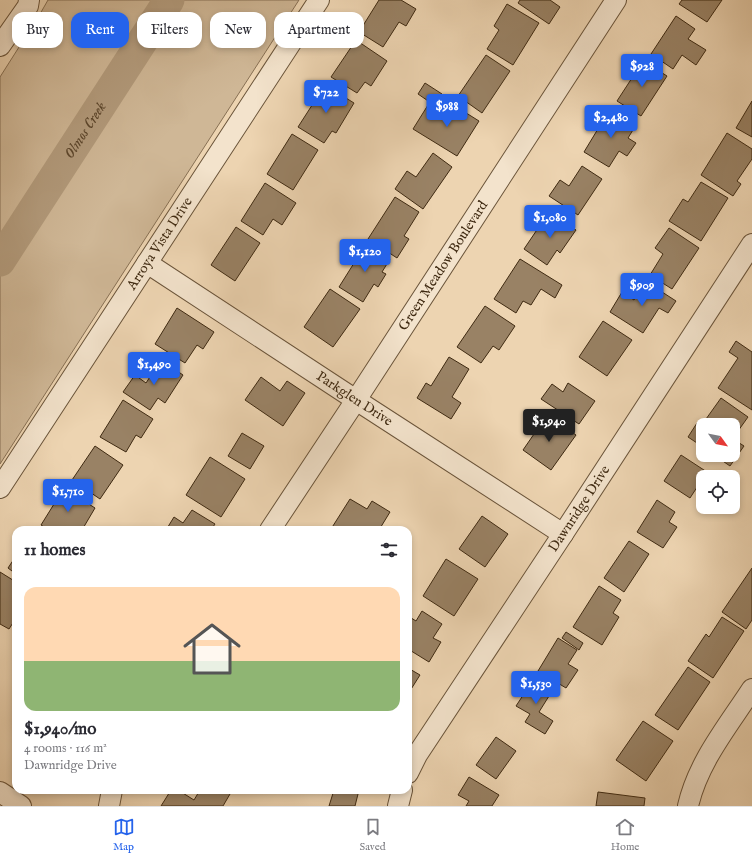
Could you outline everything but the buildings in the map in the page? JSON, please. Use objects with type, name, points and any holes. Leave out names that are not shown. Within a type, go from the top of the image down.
[{"type":"street","points":[[0,46],[28,6],[29,0]]},
{"type":"street","name":"Arroya Vista Drive","points":[[0,488],[319,0]]},
{"type":"street","name":"Green Meadow Boulevard","points":[[273,526],[616,0]]},
{"type":"street","name":"Dawnridge Drive","points":[[412,765],[417,755],[750,250]]},
{"type":"street","name":"Parkglen Drive","points":[[147,263],[563,534]]},
{"type":"street","points":[[688,806],[697,778],[706,759],[752,689]]},
{"type":"street","points":[[0,792],[21,806]]},
{"type":"street","points":[[109,806],[111,794]]},
{"type":"street","points":[[398,806],[401,794]]},
{"type":"shaded area","points":[[48,0],[299,0],[291,12],[274,12],[274,39],[0,464],[0,77],[18,48],[63,48],[63,12],[41,12]]},
{"type":"waterway","name":"Olmos Creek","points":[[0,261],[169,0]]}]
